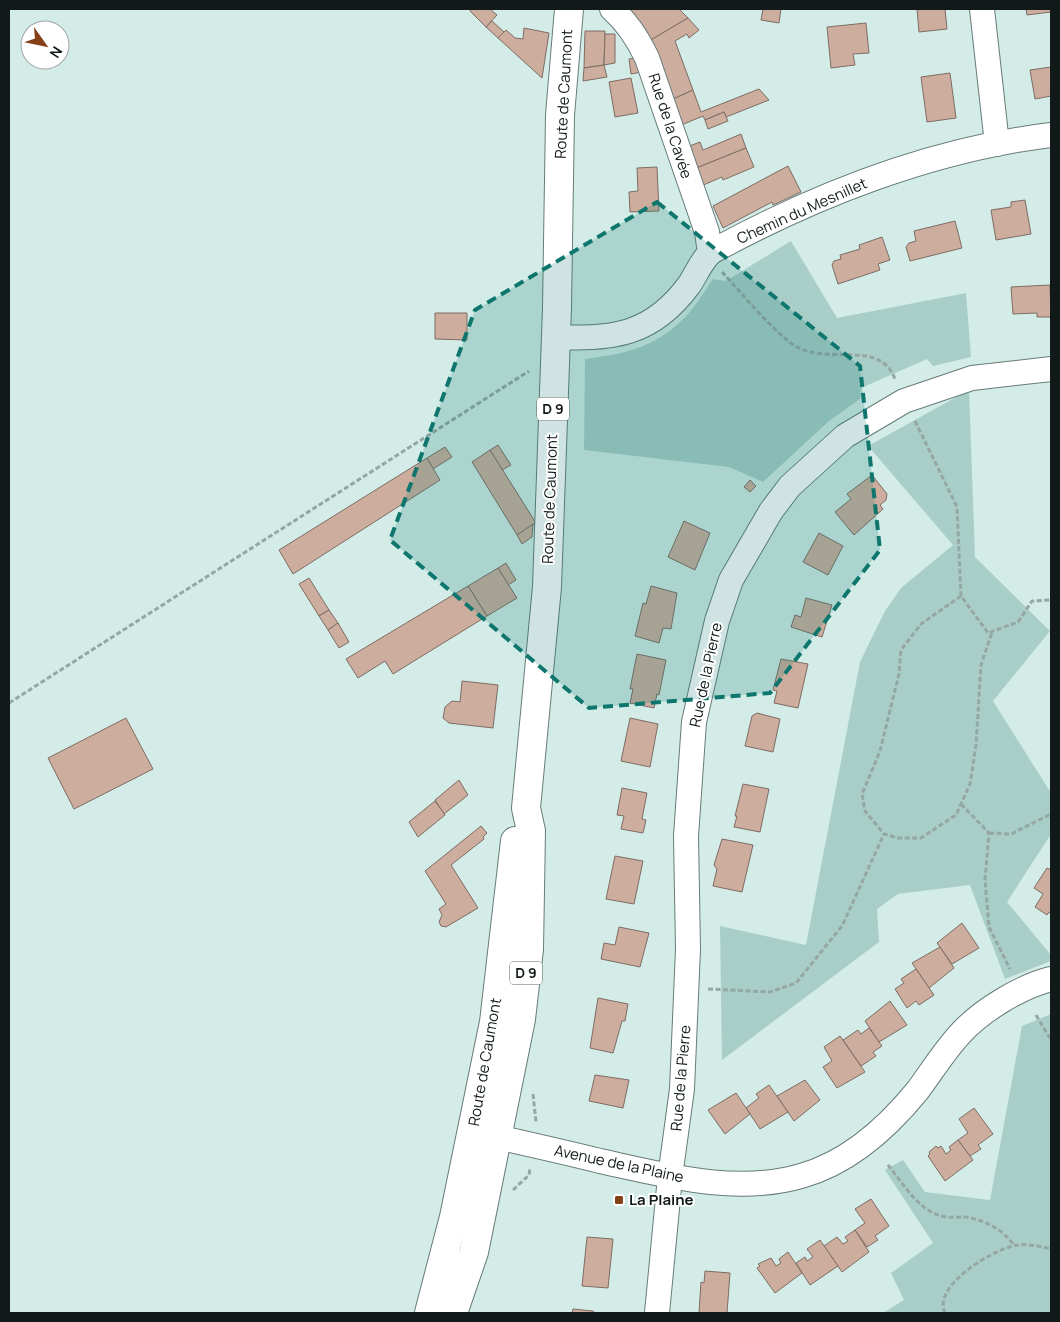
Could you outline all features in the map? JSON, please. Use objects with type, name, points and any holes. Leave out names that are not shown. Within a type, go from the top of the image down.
[{"type":"main road","name":"Route de Caumont","points":[[453,1313],[474,1252],[494,1022],[517,826],[526,808],[547,587],[556,345],[560,115],[569,9]]},
{"type":"main road","name":"Route de Caumont","points":[[429,1313],[454,1217],[485,1134]]},
{"type":"street","name":"Rue de la Cavée","points":[[612,9],[622,18],[637,38],[647,58],[707,232],[710,253]]},
{"type":"street","points":[[982,9],[997,144]]},
{"type":"street","name":"Chemin du Mesnillet","points":[[556,345],[632,332],[670,308],[710,253],[773,220],[870,181],[938,159],[997,144],[1051,135]]},
{"type":"street","name":"Rue de la Pierre","points":[[657,1313],[670,1177],[682,1089],[688,949],[686,836],[694,722],[715,628],[731,580],[746,550],[790,486],[845,436],[904,401],[972,378],[1051,369]]},
{"type":"street","name":"Avenue de la Plaine","points":[[485,1134],[670,1177],[739,1184],[769,1182],[802,1176],[834,1162],[866,1142],[902,1109],[962,1033],[979,1016],[1023,990],[1051,979]]},
{"type":"path","points":[[710,253],[719,269],[781,333],[800,348],[834,356],[875,357],[885,362],[892,372],[904,401],[957,507],[961,596],[988,633],[1018,622],[1032,601],[1051,600]]},
{"type":"path","points":[[9,703],[556,345]]},
{"type":"path","points":[[961,596],[922,624],[902,650],[899,674],[880,751],[862,794],[865,811],[884,834],[898,838],[921,838],[956,815],[970,784],[981,665],[992,631]]},
{"type":"path","points":[[961,804],[989,833],[1011,834],[1051,814]]},
{"type":"path","points":[[989,833],[985,880],[989,927],[1012,972]]},
{"type":"path","points":[[687,989],[770,992],[796,983],[842,926],[884,834]]},
{"type":"path","points":[[1036,1015],[1051,1040]]},
{"type":"path","points":[[888,1165],[903,1186],[922,1205],[941,1216],[986,1222],[1006,1234],[1014,1245]]},
{"type":"path","points":[[945,1313],[944,1295],[950,1286],[964,1272],[988,1257],[1014,1245],[1051,1248]]},
{"type":"highlighted area","points":[[657,202],[860,366],[880,550],[770,693],[589,708],[390,540],[475,310]]},
{"type":"green space","points":[[791,241],[837,318],[966,293],[971,357],[933,366],[927,359],[861,388],[860,399],[829,421],[763,482],[729,467],[584,450],[585,359],[636,349],[658,338],[685,318],[713,279],[726,281]]},
{"type":"green space","points":[[969,390],[975,557],[1050,631],[993,701],[1051,793],[1051,834],[1007,902],[1051,955],[1051,961],[1005,979],[970,885],[898,894],[877,909],[879,942],[722,1060],[720,926],[806,945],[860,662],[885,611],[901,588],[953,545],[868,446]]},
{"type":"green space","points":[[1051,1014],[1051,1313],[883,1313],[904,1300],[891,1273],[933,1243],[885,1170],[903,1160],[925,1192],[990,1200],[1022,1026]]},
{"type":"building","points":[[471,9],[490,9],[497,15],[486,27],[470,11]]},
{"type":"building","points":[[625,9],[679,9],[688,18],[649,41]]},
{"type":"building","points":[[763,9],[781,9],[779,23],[761,20]]},
{"type":"building","points":[[917,9],[945,9],[947,29],[919,32]]},
{"type":"building","points":[[1026,9],[1051,9],[1051,12],[1027,15]]},
{"type":"building","points":[[688,18],[699,30],[689,38],[687,34],[675,41],[693,90],[671,100],[649,41]]},
{"type":"building","points":[[492,21],[504,32],[498,38],[486,27]]},
{"type":"building","points":[[866,23],[869,53],[853,54],[855,65],[831,68],[827,27]]},
{"type":"building","points":[[524,28],[549,33],[542,78],[498,38],[506,30],[515,38],[523,39]]},
{"type":"building","points":[[585,31],[605,31],[604,65],[584,68]]},
{"type":"building","points":[[605,34],[615,34],[615,63],[604,65]]},
{"type":"building","points":[[643,57],[647,71],[631,74],[629,59]]},
{"type":"building","points":[[604,65],[607,77],[583,81],[584,68]]},
{"type":"building","points":[[1051,67],[1051,96],[1035,99],[1030,70]]},
{"type":"building","points":[[950,73],[956,118],[927,122],[921,77]]},
{"type":"building","points":[[631,78],[638,113],[615,117],[609,82]]},
{"type":"building","points":[[759,89],[769,100],[726,117],[724,112],[705,120],[703,116],[679,126],[671,100],[693,90],[701,112]]},
{"type":"building","points":[[724,112],[728,121],[708,129],[705,120]]},
{"type":"building","points":[[741,134],[746,148],[694,169],[687,147],[700,142],[703,150]]},
{"type":"building","points":[[746,148],[754,167],[723,180],[722,177],[701,186],[694,169]]},
{"type":"building","points":[[788,166],[801,192],[773,205],[772,202],[723,228],[713,206]]},
{"type":"building","points":[[657,167],[659,211],[630,212],[629,192],[638,191],[637,168]]},
{"type":"building","points":[[1025,200],[1031,234],[996,240],[991,210],[1011,207],[1011,202]]},
{"type":"building","points":[[955,221],[962,248],[910,261],[906,247],[909,243],[916,241],[914,231]]},
{"type":"building","points":[[882,237],[890,260],[878,264],[880,270],[838,284],[832,265],[834,261],[841,259],[840,255],[860,249],[859,245]]},
{"type":"building","points":[[1050,285],[1051,317],[1037,317],[1037,313],[1013,314],[1011,287]]},
{"type":"building","points":[[435,313],[467,313],[467,340],[435,339]]},
{"type":"building","points":[[498,445],[511,465],[502,470],[490,450]]},
{"type":"building","points":[[445,447],[452,457],[433,469],[427,458]]},
{"type":"building","points":[[490,450],[536,523],[517,535],[472,462]]},
{"type":"building","points":[[427,458],[440,480],[293,574],[279,550]]},
{"type":"building","points":[[872,475],[887,494],[886,500],[880,505],[883,509],[854,535],[835,512],[851,499],[847,494]]},
{"type":"building","points":[[750,480],[756,486],[750,492],[744,487]]},
{"type":"building","points":[[684,521],[710,533],[695,570],[668,557]]},
{"type":"building","points":[[533,524],[532,537],[522,544],[517,535]]},
{"type":"building","points":[[819,533],[843,546],[828,575],[803,562]]},
{"type":"building","points":[[506,563],[516,580],[508,585],[498,568]]},
{"type":"building","points":[[498,568],[517,598],[487,616],[468,586]]},
{"type":"building","points":[[309,578],[329,610],[319,616],[299,584]]},
{"type":"building","points":[[468,586],[487,616],[393,674],[385,661],[358,678],[346,659]]},
{"type":"building","points":[[651,586],[677,593],[671,629],[663,628],[659,643],[635,636],[643,603],[646,604]]},
{"type":"building","points":[[806,598],[832,605],[822,637],[791,627],[795,615],[801,617]]},
{"type":"building","points":[[329,610],[338,623],[328,630],[319,616]]},
{"type":"building","points":[[338,623],[349,642],[339,648],[328,630]]},
{"type":"building","points":[[637,654],[666,660],[659,695],[657,694],[654,708],[630,703],[633,689],[630,689]]},
{"type":"building","points":[[781,659],[808,664],[798,708],[774,703],[777,691],[773,690]]},
{"type":"building","points":[[462,681],[498,685],[493,728],[449,723],[443,718],[445,707],[452,701],[460,702]]},
{"type":"building","points":[[757,713],[780,719],[773,752],[745,746],[752,716]]},
{"type":"building","points":[[126,718],[153,769],[74,809],[48,758]]},
{"type":"building","points":[[630,718],[658,724],[650,767],[621,761]]},
{"type":"building","points":[[459,780],[468,795],[444,814],[435,800]]},
{"type":"building","points":[[743,784],[769,789],[760,832],[734,827]]},
{"type":"building","points":[[622,788],[647,793],[642,819],[646,820],[643,833],[621,829],[624,816],[617,815]]},
{"type":"building","points":[[435,801],[445,815],[418,837],[409,822]]},
{"type":"building","points":[[481,826],[487,833],[483,837],[484,839],[451,865],[478,908],[446,927],[441,926],[439,922],[442,915],[439,909],[446,904],[425,871]]},
{"type":"building","points":[[722,839],[753,845],[742,892],[713,886],[717,869],[714,865]]},
{"type":"building","points":[[615,856],[643,861],[634,904],[606,899]]},
{"type":"building","points":[[1047,868],[1051,870],[1051,913],[1049,912],[1047,915],[1035,907],[1043,894],[1034,888]]},
{"type":"building","points":[[962,923],[979,948],[952,964],[937,943]]},
{"type":"building","points":[[619,927],[649,933],[640,967],[601,959],[604,943],[615,945]]},
{"type":"building","points":[[940,947],[954,968],[929,988],[912,963]]},
{"type":"building","points":[[916,969],[934,995],[919,1005],[916,1001],[907,1008],[895,989],[904,983],[901,979]]},
{"type":"building","points":[[598,998],[628,1004],[625,1021],[622,1021],[613,1053],[590,1048]]},
{"type":"building","points":[[890,1001],[907,1025],[879,1042],[865,1021]]},
{"type":"building","points":[[869,1028],[882,1046],[873,1052],[876,1056],[861,1066],[843,1040],[858,1030],[861,1034]]},
{"type":"building","points":[[840,1036],[865,1072],[837,1088],[823,1067],[832,1061],[824,1047]]},
{"type":"building","points":[[595,1075],[629,1080],[623,1108],[589,1101]]},
{"type":"building","points":[[805,1080],[820,1100],[794,1121],[777,1096]]},
{"type":"building","points":[[769,1085],[788,1112],[760,1129],[746,1108],[759,1098],[756,1094]]},
{"type":"building","points":[[736,1093],[750,1114],[725,1134],[708,1110]]},
{"type":"building","points":[[974,1108],[993,1134],[978,1145],[981,1149],[970,1156],[958,1140],[968,1133],[959,1119]]},
{"type":"building","points":[[958,1140],[973,1160],[945,1181],[928,1156],[929,1152],[936,1146],[938,1148],[941,1146],[946,1154],[951,1150],[949,1147]]},
{"type":"building","points":[[871,1199],[889,1226],[875,1236],[878,1240],[867,1247],[855,1230],[865,1223],[855,1209]]},
{"type":"building","points":[[855,1230],[869,1252],[842,1272],[824,1246],[837,1237],[843,1244],[848,1241],[845,1237]]},
{"type":"building","points":[[587,1237],[613,1239],[608,1288],[582,1286]]},
{"type":"building","points":[[820,1240],[838,1266],[810,1285],[796,1263],[805,1257],[807,1261],[813,1257],[807,1249]]},
{"type":"building","points":[[788,1252],[802,1273],[775,1293],[757,1268],[760,1266],[758,1264],[771,1258],[776,1266],[781,1263],[779,1259]]},
{"type":"building","points":[[705,1271],[730,1273],[727,1313],[699,1313],[701,1282],[704,1283]]},
{"type":"building","points":[[573,1309],[593,1311],[595,1313],[572,1313]]},
{"type":"place","name":"La Plaine","points":[[619,1200]]}]
